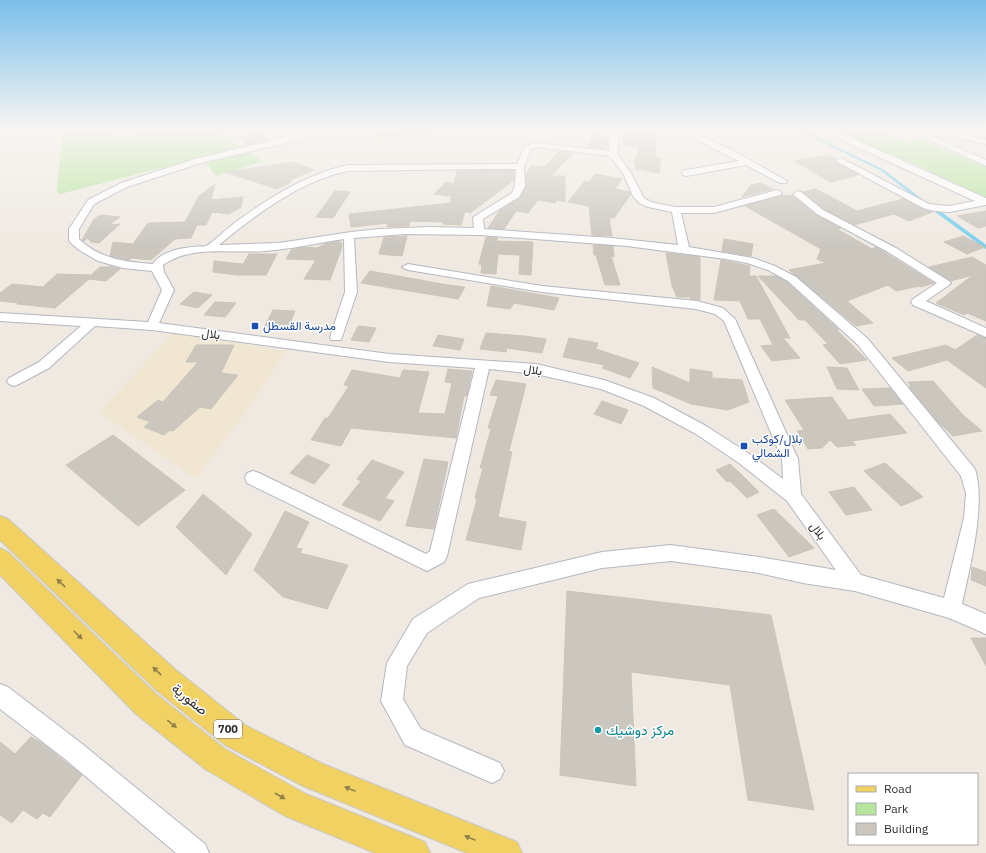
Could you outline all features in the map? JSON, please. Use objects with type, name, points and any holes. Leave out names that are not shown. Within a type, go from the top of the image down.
[{"type":"main road","name":"صفورية","points":[[0,526],[166,680],[235,735],[314,775],[506,853]]},
{"type":"main road","name":"700","points":[[0,559],[146,704],[215,759],[296,805],[414,853]]},
{"type":"street","points":[[158,268],[116,264],[94,257],[81,249],[74,240],[74,229],[91,202],[124,185],[177,168]]},
{"type":"street","points":[[209,248],[226,233],[298,186],[332,171],[359,168]]},
{"type":"street","points":[[479,231],[478,218],[516,195],[520,186],[520,168]]},
{"type":"street","points":[[623,168],[642,201],[651,205],[676,210],[714,210],[777,193]]},
{"type":"street","points":[[686,173],[715,168]]},
{"type":"street","points":[[758,168],[784,181]]},
{"type":"street","points":[[853,168],[926,206],[937,210],[948,210],[986,202]]},
{"type":"street","points":[[910,168],[986,202]]},
{"type":"street","points":[[798,194],[820,212],[892,250],[945,283],[917,302],[986,333]]},
{"type":"street","points":[[676,210],[684,249]]},
{"type":"street","points":[[152,326],[168,290],[158,272],[158,264],[163,259],[171,255],[209,248],[264,248],[378,232],[425,229],[479,231],[635,243],[729,256],[780,270],[864,342],[970,474],[974,493],[980,502],[973,518],[951,609]]},
{"type":"street","points":[[336,337],[351,292],[349,236]]},
{"type":"street","points":[[408,268],[542,289],[697,305],[719,310],[729,319],[790,459],[793,496]]},
{"type":"street","name":"بلال","points":[[0,317],[152,326],[389,358],[483,364],[536,370],[604,385],[649,402],[701,430],[744,458],[793,496],[855,582]]},
{"type":"street","points":[[14,381],[44,365],[93,322]]},
{"type":"street","points":[[253,478],[427,563],[438,556],[483,364]]},
{"type":"street","points":[[492,771],[413,737],[392,701],[397,663],[420,626],[475,590],[602,560],[671,553],[759,565],[855,582],[951,609],[986,624]]},
{"type":"street","points":[[0,694],[73,751],[196,853]]},
{"type":"shaded area","points":[[173,333],[286,351],[253,402],[196,479],[99,412]]},
{"type":"green space","points":[[59,168],[163,168],[60,194],[57,191]]},
{"type":"green space","points":[[210,168],[242,168],[216,176]]},
{"type":"green space","points":[[923,168],[986,168],[986,199]]},
{"type":"building","points":[[254,168],[309,168],[314,170],[288,181],[291,182],[277,189],[225,172]]},
{"type":"building","points":[[530,168],[559,168],[551,176],[565,176],[565,202],[557,200],[555,203],[538,200],[528,213],[516,211],[504,229],[488,228],[500,210],[520,198],[526,187],[526,174]]},
{"type":"building","points":[[636,168],[660,168],[659,173]]},
{"type":"building","points":[[806,168],[846,168],[859,175],[831,182]]},
{"type":"building","points":[[514,170],[514,180],[470,213],[465,211],[461,225],[443,224],[443,222],[410,221],[409,226],[387,227],[388,223],[351,227],[349,214],[451,203],[451,196],[434,194],[446,182],[454,184],[457,171]]},
{"type":"building","points":[[595,174],[622,179],[615,189],[630,192],[631,194],[614,218],[609,218],[612,236],[592,235],[589,206],[568,202],[585,181],[589,182]]},
{"type":"building","points":[[761,183],[773,189],[742,197],[751,185]]},
{"type":"building","points":[[215,184],[211,200],[243,197],[241,207],[229,214],[212,212],[206,225],[197,225],[191,238],[175,239],[151,260],[132,258],[129,260],[110,256],[113,242],[133,244],[148,223],[185,222],[199,196]]},
{"type":"building","points":[[816,189],[857,211],[903,199],[922,209],[932,212],[909,221],[894,214],[854,225],[824,209],[803,192]]},
{"type":"building","points":[[335,191],[350,192],[333,218],[316,217]]},
{"type":"building","points":[[782,195],[792,195],[816,215],[841,228],[837,229],[872,249],[876,247],[934,283],[921,287],[919,286],[896,291],[888,285],[847,301],[873,323],[856,326],[789,270],[826,263],[817,259],[821,249],[745,206]]},
{"type":"building","points":[[986,211],[986,226],[978,228],[957,216]]},
{"type":"building","points":[[101,215],[120,217],[109,225],[120,224],[99,243],[91,242],[88,238],[84,241],[82,240],[94,219]]},
{"type":"building","points":[[407,236],[402,256],[379,254],[384,237]]},
{"type":"building","points":[[963,236],[985,247],[967,254],[944,242]]},
{"type":"building","points":[[486,237],[498,238],[496,241],[533,242],[531,275],[519,274],[520,255],[498,254],[496,274],[481,273],[482,263],[481,265],[479,264]]},
{"type":"building","points":[[724,239],[753,244],[751,256],[722,251]]},
{"type":"building","points":[[338,241],[342,243],[341,250],[330,280],[304,279],[316,260],[286,259],[292,249],[304,247],[317,248],[325,244]]},
{"type":"building","points":[[593,245],[613,246],[614,257],[611,256],[620,285],[605,285],[596,255],[594,255]]},
{"type":"building","points":[[666,253],[700,257],[700,300],[690,299],[690,297],[677,297],[672,286]]},
{"type":"building","points":[[249,254],[277,254],[266,275],[236,275],[213,272],[214,261],[243,264]]},
{"type":"building","points":[[972,257],[986,265],[986,321],[967,313],[964,315],[936,303],[973,275],[951,281],[929,267]]},
{"type":"building","points":[[721,260],[750,266],[749,276],[756,276],[790,338],[783,338],[800,358],[772,361],[761,346],[773,345],[760,319],[748,319],[740,301],[714,300]]},
{"type":"building","points":[[109,266],[120,269],[106,281],[89,279],[55,308],[0,301],[0,293],[12,284],[43,287],[57,274],[91,275],[100,267]]},
{"type":"building","points":[[370,271],[465,287],[458,299],[361,283]]},
{"type":"building","points":[[758,276],[776,276],[787,282],[839,330],[837,330],[867,360],[840,364],[823,345],[828,344],[805,320],[799,320]]},
{"type":"building","points":[[491,286],[559,298],[554,310],[514,303],[510,309],[487,306]]},
{"type":"building","points":[[194,292],[212,295],[198,308],[180,304]]},
{"type":"building","points":[[215,302],[236,303],[225,317],[204,315]]},
{"type":"building","points":[[273,310],[295,311],[289,326],[265,326]]},
{"type":"building","points":[[358,326],[376,328],[369,342],[351,340]]},
{"type":"building","points":[[486,333],[546,339],[542,353],[507,348],[506,352],[480,349]]},
{"type":"building","points":[[438,335],[464,339],[460,350],[433,346]]},
{"type":"building","points":[[977,335],[986,338],[986,388],[947,360],[908,371],[892,358],[946,345],[955,350]]},
{"type":"building","points":[[569,338],[598,343],[596,349],[639,363],[630,378],[602,368],[605,365],[563,357]]},
{"type":"building","points":[[196,345],[234,345],[221,373],[238,375],[211,409],[200,407],[173,431],[170,430],[164,435],[144,427],[150,422],[137,417],[158,400],[163,402],[198,362],[186,362]]},
{"type":"building","points":[[652,367],[690,383],[690,369],[712,372],[712,378],[742,380],[749,402],[728,410],[691,404],[653,388]]},
{"type":"building","points":[[827,367],[847,368],[859,390],[837,389]]},
{"type":"building","points":[[448,369],[472,371],[467,396],[464,396],[456,438],[351,428],[341,446],[311,440],[325,418],[328,418],[349,386],[344,385],[352,370],[400,378],[403,370],[429,372],[418,413],[445,414],[452,383],[445,382]]},
{"type":"building","points":[[496,380],[526,384],[509,451],[512,452],[498,517],[526,522],[521,550],[466,540],[477,499],[475,498],[483,468],[480,468],[491,429],[488,428],[498,396],[490,395]]},
{"type":"building","points":[[933,381],[963,415],[982,431],[953,436],[937,421],[909,387],[911,387],[908,382]]},
{"type":"building","points":[[890,388],[903,404],[874,406],[862,389]]},
{"type":"building","points":[[832,397],[848,420],[890,414],[907,433],[852,441],[856,445],[837,447],[830,440],[822,448],[808,449],[797,431],[804,430],[785,400]]},
{"type":"building","points":[[602,401],[628,410],[621,424],[594,414]]},
{"type":"building","points":[[113,435],[185,490],[138,526],[66,465]]},
{"type":"building","points":[[307,455],[330,465],[314,484],[290,473]]},
{"type":"building","points":[[424,459],[448,462],[434,529],[406,526]]},
{"type":"building","points":[[372,460],[404,472],[385,498],[394,501],[380,521],[342,505],[361,481],[357,479]]},
{"type":"building","points":[[885,463],[923,497],[901,506],[864,471]]},
{"type":"building","points":[[730,464],[759,492],[747,498],[730,481],[727,482],[716,470]]},
{"type":"building","points":[[854,487],[872,510],[846,515],[829,492]]},
{"type":"building","points":[[203,494],[252,534],[226,575],[176,527]]},
{"type":"building","points":[[774,509],[814,548],[789,557],[757,515]]},
{"type":"building","points":[[285,511],[309,522],[296,548],[302,549],[300,553],[348,565],[327,609],[283,597],[254,570]]},
{"type":"building","points":[[972,567],[986,572],[986,586],[971,580]]},
{"type":"building","name":"مركز دوشيك","points":[[567,591],[771,615],[814,810],[748,800],[730,685],[631,672],[636,786],[560,775]]},
{"type":"building","points":[[971,638],[986,638],[986,666]]},
{"type":"building","points":[[31,737],[43,744],[82,775],[50,817],[43,813],[37,819],[23,810],[12,823],[0,815],[0,742],[15,754]]},
{"type":"waterway","points":[[878,168],[925,203]]},
{"type":"waterway","points":[[932,208],[938,212]]},
{"type":"waterway","points":[[937,211],[986,247]]},
{"type":"place","name":"مدرسة القسطل","points":[[255,326]]},
{"type":"place","name":"بلال/كوكب الشمالي","points":[[744,446]]},
{"type":"place","name":"مركز دوشيك","points":[[598,730]]}]
